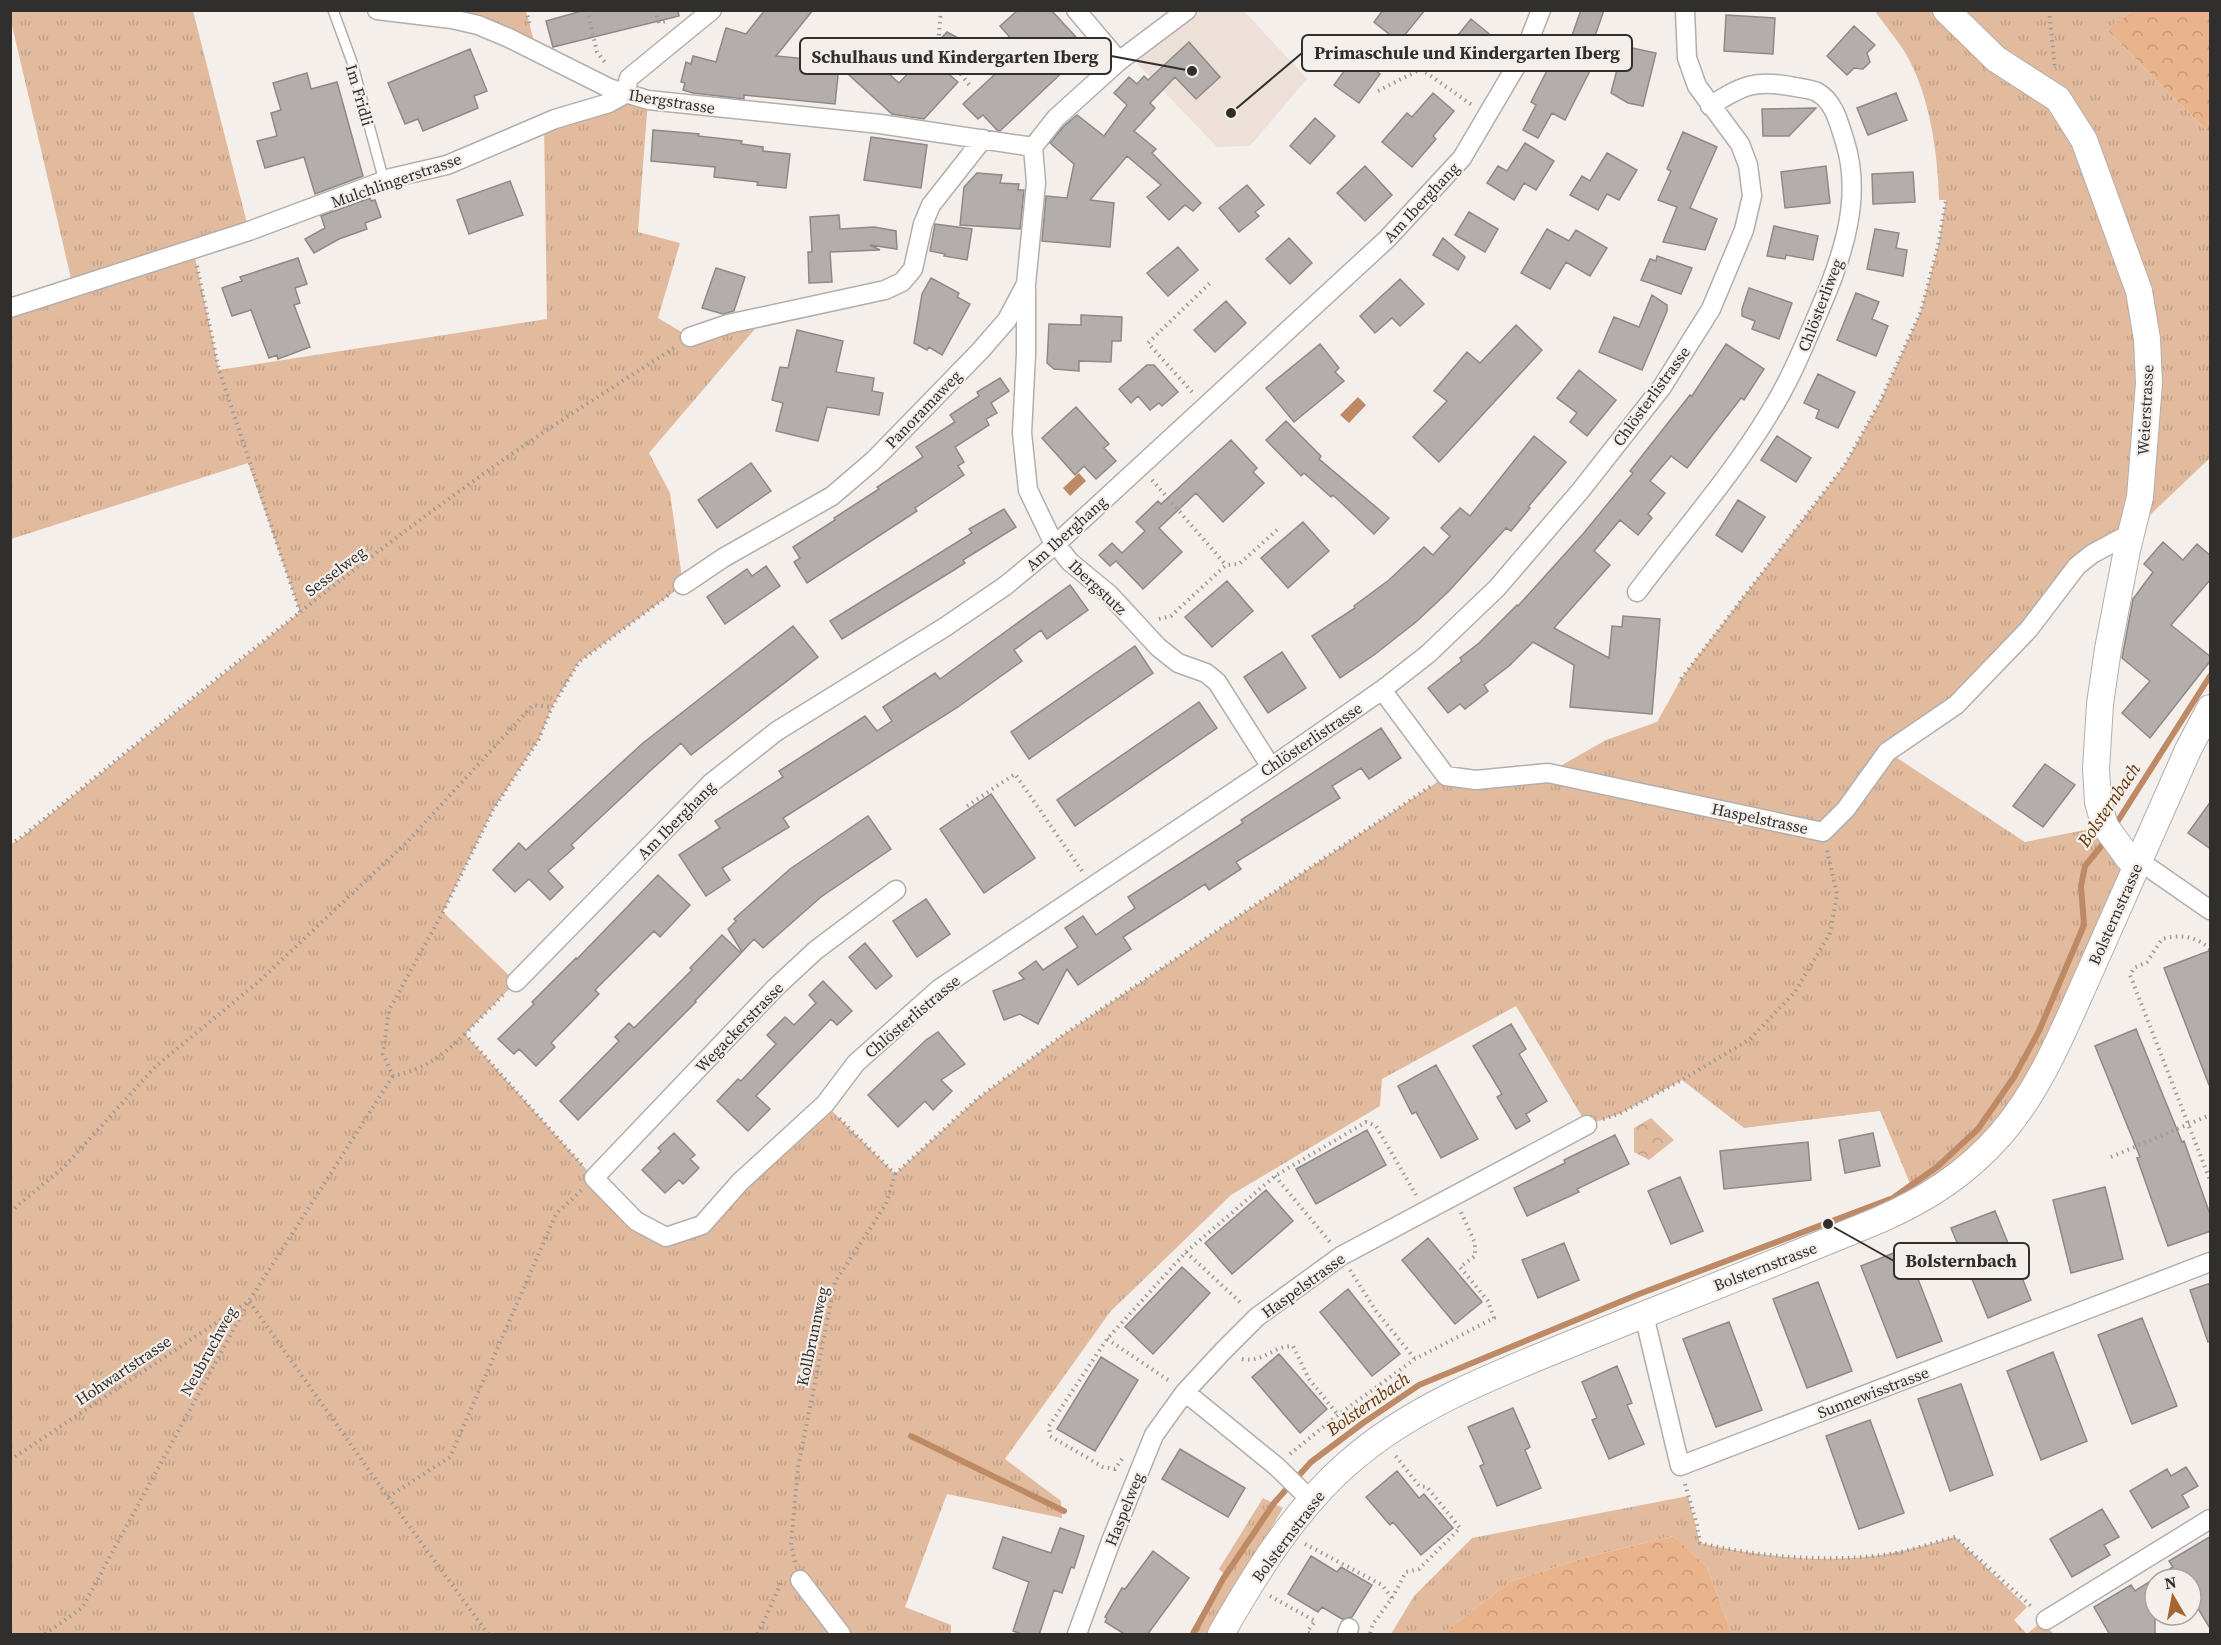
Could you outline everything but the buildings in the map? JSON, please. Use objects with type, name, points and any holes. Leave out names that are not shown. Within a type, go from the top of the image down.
[{"type":"street","name":"Ibergstrasse","points":[[377,10],[445,18],[478,26],[509,38],[617,91],[675,104],[880,124],[1033,147]]},
{"type":"street","points":[[617,91],[629,78],[712,10]]},
{"type":"street","points":[[1076,10],[1119,61]]},
{"type":"street","points":[[1033,147],[1056,118],[1119,61],[1187,10]]},
{"type":"street","name":"Am Iberghang","points":[[516,982],[711,783],[777,731],[945,627],[1005,586],[1056,544],[1388,239],[1462,158],[1525,51],[1541,10]]},
{"type":"street","name":"Chlösterlistrasse","points":[[594,1178],[636,1221],[666,1237],[702,1225],[741,1182],[825,1104],[856,1063],[939,989],[1382,690],[1435,648],[1497,588],[1581,490],[1662,387],[1711,309],[1744,230],[1752,196],[1748,165],[1740,144],[1697,86],[1687,58],[1685,10]]},
{"type":"street","name":"Weierstrasse","points":[[1946,10],[1996,59],[2058,99],[2084,140],[2139,291],[2149,383],[2140,497],[2108,649],[2100,705],[2096,769],[2098,802],[2110,834],[2128,859],[2138,863]]},
{"type":"street","name":"Chlösterliweg","points":[[1637,592],[1729,472],[1769,414],[1798,360],[1833,279],[1850,222],[1852,184],[1849,154],[1835,110],[1817,92],[1786,85],[1759,83],[1737,88],[1710,106]]},
{"type":"street","name":"Mulchlingerstrasse","points":[[10,308],[316,207],[384,181],[447,165],[555,119],[609,103],[617,91]]},
{"type":"street","points":[[690,337],[728,324],[885,290],[902,282],[913,269],[923,224],[931,205],[983,139]]},
{"type":"street","name":"Panoramaweg","points":[[683,585],[723,558],[832,496],[874,460],[1007,320],[1026,284],[1036,183],[1033,147]]},
{"type":"street","name":"Ibergstutz","points":[[1026,284],[1026,354],[1022,434],[1028,490],[1056,544],[1070,562],[1110,595],[1158,647],[1178,663],[1206,673],[1217,682],[1271,767]]},
{"type":"street","name":"Haspelstrasse","points":[[1446,776],[1476,780],[1548,773],[1823,832],[1846,809],[1887,752],[1956,705],[2029,629],[2077,566],[2092,554],[2131,533]]},
{"type":"street","points":[[1382,690],[1446,776]]},
{"type":"street","name":"Bolsternstrasse","points":[[1221,1635],[1286,1533],[1306,1494],[1382,1438],[1435,1404],[1500,1373],[1918,1203],[1976,1160],[2000,1136],[2030,1095],[2069,1017],[2188,750],[2211,708]]},
{"type":"street","points":[[2138,863],[2148,867],[2211,910]]},
{"type":"street","name":"Wegackerstrasse","points":[[594,1178],[775,988],[816,950],[896,890]]},
{"type":"street","name":"Haspelstrasse","points":[[1185,1392],[1257,1317],[1341,1256],[1587,1125]]},
{"type":"street","name":"Sunnewisstrasse","points":[[1680,1466],[2211,1262]]},
{"type":"street","points":[[1644,1315],[1680,1466]]},
{"type":"street","points":[[1185,1392],[1306,1494]]},
{"type":"street","name":"Haspelweg","points":[[1077,1635],[1111,1541],[1154,1435],[1185,1392]]},
{"type":"street","points":[[2046,1620],[2211,1519]]},
{"type":"street","points":[[791,1580],[841,1635]]},
{"type":"lane","name":"Im Fridli","points":[[333,10],[352,62],[384,181]]},
{"type":"path","points":[[587,10],[597,52],[612,72],[617,91]]},
{"type":"path","points":[[941,10],[938,45],[970,86]]},
{"type":"path","points":[[2049,10],[2058,99]]},
{"type":"path","points":[[1378,91],[1421,69],[1488,116]]},
{"type":"path","points":[[1681,679],[1844,466],[1880,402],[1922,311],[1938,246],[1946,200]]},
{"type":"path","points":[[193,248],[219,370],[300,612]]},
{"type":"path","points":[[1206,406],[1148,343],[1210,283]]},
{"type":"path","name":"Sesselweg","points":[[10,844],[20,839],[300,612],[516,452],[690,337]]},
{"type":"path","points":[[1140,466],[1226,565]]},
{"type":"path","points":[[1138,625],[1171,616],[1226,565],[1239,564],[1278,529]]},
{"type":"path","points":[[516,982],[442,1055],[416,1071],[393,1076],[383,1054],[389,1010],[443,912],[493,810],[539,739],[552,707],[579,662],[683,585]]},
{"type":"path","points":[[10,1212],[64,1167],[155,1067],[257,983],[406,843],[533,705],[552,707]]},
{"type":"path","points":[[967,806],[1015,774],[1092,886]]},
{"type":"path","points":[[825,1104],[895,1174],[977,1100],[1063,1035],[1446,776]]},
{"type":"path","points":[[1587,1125],[1619,1114],[1750,1039],[1795,992],[1830,933],[1837,895],[1823,832]]},
{"type":"path","points":[[2211,949],[2202,942],[2177,935],[2162,939],[2147,962],[2134,968],[2130,975],[2211,1180]]},
{"type":"path","points":[[388,1497],[450,1456],[556,1214],[594,1178],[465,1034]]},
{"type":"path","name":"Neubruchweg","points":[[45,1635],[82,1608],[249,1301],[393,1076]]},
{"type":"path","points":[[2111,1156],[2211,1115]]},
{"type":"path","points":[[1154,1435],[1143,1431],[1115,1468],[1103,1467],[1050,1436],[1049,1426],[1107,1339],[1186,1252],[1275,1176],[1366,1122],[1376,1126],[1425,1212]]},
{"type":"path","name":"Kollbrunnweg","points":[[791,1580],[791,1545],[798,1467],[834,1282],[886,1204],[895,1174]]},
{"type":"path","points":[[1275,1176],[1341,1256],[1376,1311],[1415,1359]]},
{"type":"path","points":[[1279,1469],[1338,1415],[1415,1359],[1494,1318],[1488,1301],[1460,1267],[1475,1256],[1475,1243],[1454,1196]]},
{"type":"path","points":[[1186,1252],[1257,1317]]},
{"type":"path","points":[[249,1301],[488,1635]]},
{"type":"path","name":"Hohwartstrasse","points":[[10,1460],[249,1301]]},
{"type":"path","points":[[1107,1339],[1185,1392]]},
{"type":"path","points":[[1222,1352],[1235,1357],[1258,1359],[1281,1347],[1293,1346],[1309,1379],[1338,1415]]},
{"type":"path","points":[[1370,1635],[1373,1624],[1392,1598],[1406,1572],[1419,1569],[1460,1528],[1426,1487],[1419,1486],[1382,1438]]},
{"type":"path","points":[[1680,1466],[1700,1543],[1736,1552],[1827,1559],[1885,1554],[1955,1538],[2027,1602]]},
{"type":"path","points":[[1286,1533],[1382,1585],[1392,1598]]},
{"type":"path","points":[[758,1635],[791,1580]]},
{"type":"path","points":[[1251,1585],[1315,1621],[1307,1632],[1310,1635]]},
{"type":"shaded area","points":[[1187,11],[1244,11],[1307,79],[1250,146],[1217,147],[1128,54]]},
{"type":"shaded area","points":[[1358,397],[1366,405],[1349,423],[1340,415]]},
{"type":"shaded area","points":[[1079,473],[1086,481],[1070,496],[1063,488]]},
{"type":"green space","points":[[11,11],[193,11],[249,231],[193,248],[219,370],[547,319],[544,123],[602,105],[648,100],[638,232],[680,243],[658,318],[690,337],[765,317],[649,453],[670,493],[683,585],[579,662],[552,707],[539,739],[493,810],[443,912],[516,982],[465,1034],[594,1178],[666,1237],[702,1225],[825,1104],[895,1174],[977,1099],[1063,1035],[1446,776],[1548,773],[1606,740],[1657,722],[1681,679],[1844,466],[1880,402],[1921,311],[1938,247],[1946,200],[1939,200],[1937,164],[1922,89],[1900,44],[1875,11],[2132,11],[2107,30],[2210,134],[2210,458],[2131,533],[2092,554],[1956,705],[1888,752],[2025,842],[2105,826],[2128,858],[2030,1095],[1918,1203],[1880,1111],[1744,1128],[1682,1080],[1619,1114],[1587,1125],[1516,1006],[1382,1079],[1380,1106],[1231,1195],[1110,1312],[1005,1459],[1061,1501],[1062,1518],[947,1494],[905,1607],[951,1625],[951,1634],[11,1634],[11,844],[300,612],[248,463],[11,539],[10,308],[73,287],[11,21]]},
{"type":"green space","points":[[420,11],[526,11],[537,53]]},
{"type":"green space","points":[[2132,11],[2210,11],[2210,134],[2107,30]]},
{"type":"green space","points":[[1651,1118],[1674,1140],[1649,1160],[1634,1152],[1634,1128]]},
{"type":"green space","points":[[1688,1496],[1700,1543],[1747,1552],[1820,1559],[1868,1557],[1916,1548],[1955,1537],[2027,1607],[2014,1620],[2027,1634],[1732,1634],[1707,1567],[1674,1536],[1591,1556],[1511,1581],[1442,1634],[1391,1634],[1414,1596],[1472,1538]]},
{"type":"green space","points":[[1263,1498],[1283,1508],[1208,1634],[1189,1634],[1224,1574],[1219,1569]]},
{"type":"green space","points":[[1674,1536],[1707,1567],[1732,1634],[1442,1634],[1511,1581],[1591,1556]]},
{"type":"green space","points":[[2041,1622],[2054,1634],[2027,1634]]},
{"type":"waterway","name":"Bolsternbach","points":[[2114,827],[2210,676]]},
{"type":"waterway","name":"Bolsternbach","points":[[1193,1634],[1223,1579],[1274,1503],[1311,1462],[1419,1385],[1639,1294],[1893,1198],[1937,1167],[1978,1129],[2014,1077],[2039,1031],[2084,925],[2081,886],[2085,866],[2107,839]]},
{"type":"waterway","points":[[911,1436],[1064,1511]]},
{"type":"place","name":"Schulhaus und Kindergarten Iberg","points":[[1192,71]]},
{"type":"place","name":"Primaschule und Kindergarten Iberg","points":[[1231,113]]},
{"type":"place","name":"Bolsternbach","points":[[1828,1224]]}]
